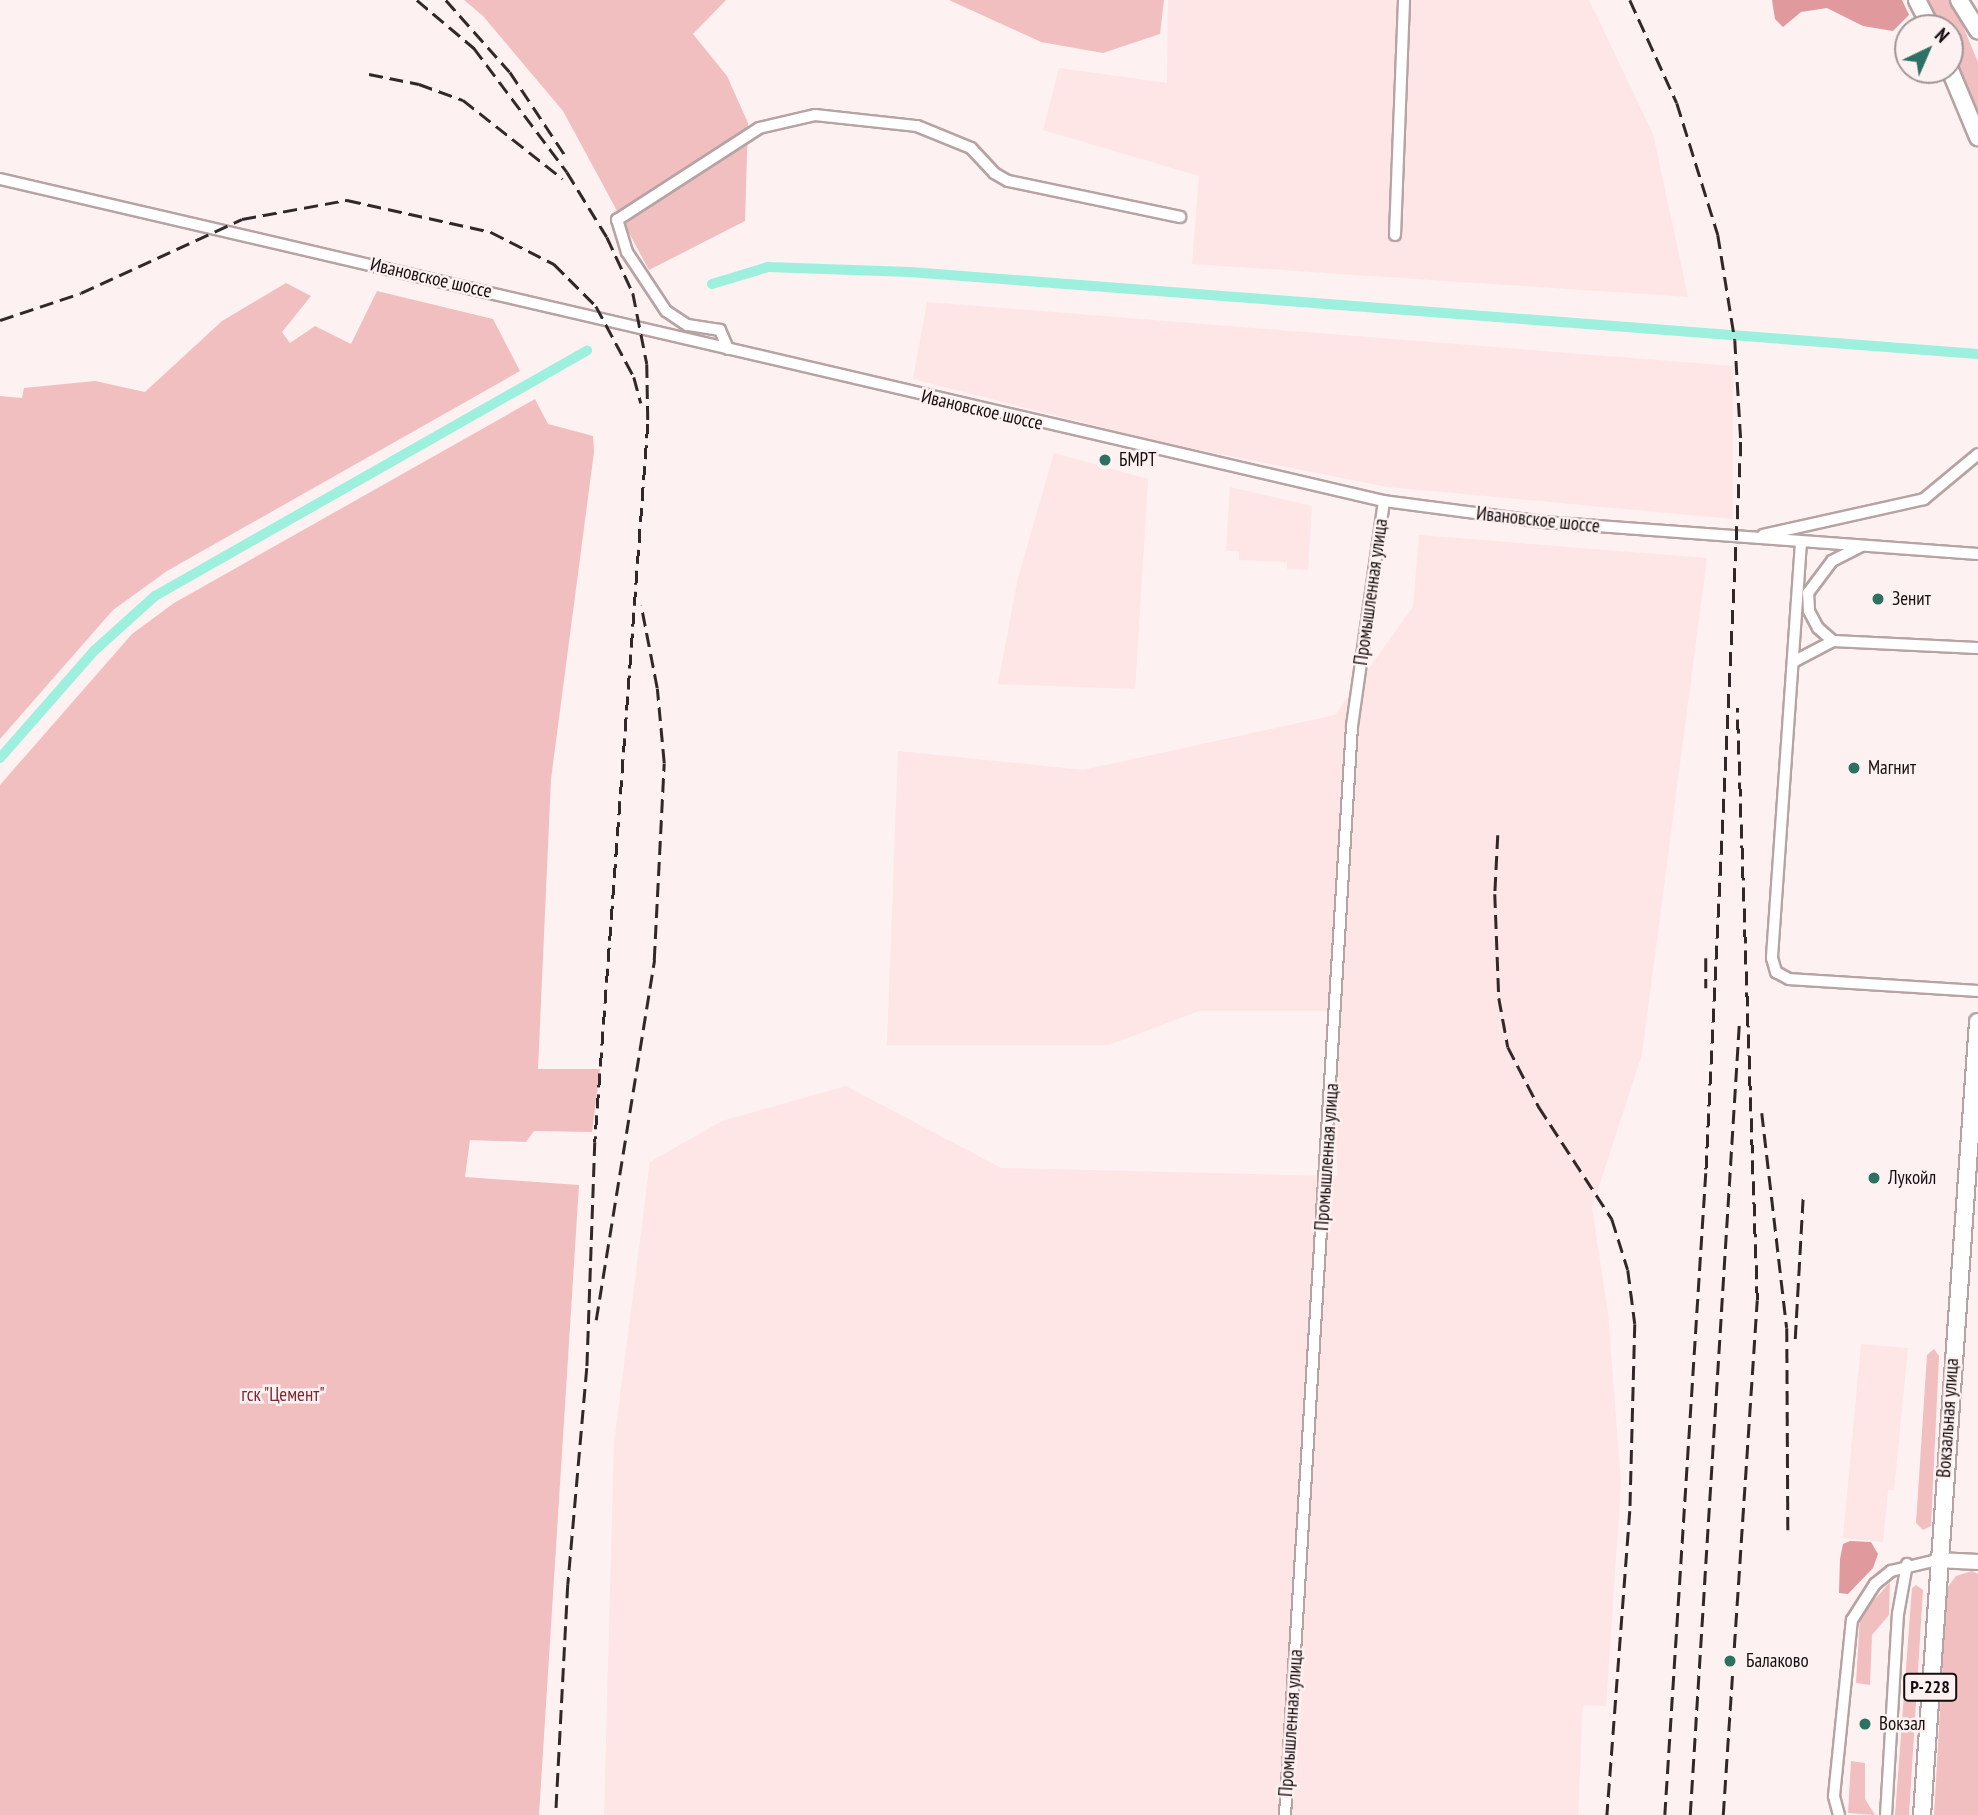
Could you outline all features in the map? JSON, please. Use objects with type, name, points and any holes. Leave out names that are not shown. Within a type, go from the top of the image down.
[{"type":"highway","points":[[1959,0],[1978,30]]},
{"type":"highway","points":[[1956,84],[1978,137]]},
{"type":"highway","name":"Вокзальная улица","points":[[1923,1815],[1937,1560],[1978,1021]]},
{"type":"main road","points":[[1937,1560],[1978,1562]]},
{"type":"street","points":[[1395,235],[1404,0]]},
{"type":"street","points":[[727,349],[720,330],[687,325],[666,311],[627,252],[617,220],[758,128],[815,116],[917,126],[971,148],[994,173],[1008,181],[1180,217]]},
{"type":"street","name":"Ивановское шоссе","points":[[0,179],[1384,501],[1543,522],[1978,554]]},
{"type":"street","points":[[1752,538],[1924,499],[1978,454]]},
{"type":"street","name":"Промышленная улица","points":[[1285,1815],[1352,726],[1384,501]]},
{"type":"street","points":[[1801,542],[1772,945],[1776,972],[1789,979],[1978,991]]},
{"type":"street","points":[[1833,640],[1813,620],[1808,593],[1832,561],[1862,546]]},
{"type":"street","points":[[1793,662],[1833,640],[1978,648]]},
{"type":"street","points":[[1839,1815],[1834,1796],[1852,1620],[1875,1584],[1907,1564],[1937,1560]]},
{"type":"street","points":[[1886,1815],[1894,1665],[1907,1564]]},
{"type":"shaded area","points":[[1168,0],[1589,0],[1653,134],[1688,297],[1192,264],[1199,176],[1043,130],[1059,68],[1167,83]]},
{"type":"shaded area","points":[[1772,0],[1902,0],[1909,14],[1894,14],[1893,31],[1863,26],[1827,8],[1801,12],[1783,27],[1775,19]]},
{"type":"shaded area","points":[[927,302],[1733,366],[1733,519],[1388,487],[1164,443],[913,379]]},
{"type":"shaded area","points":[[1054,453],[1148,479],[1135,689],[998,684],[1018,578]]},
{"type":"shaded area","points":[[1230,487],[1312,506],[1308,570],[1287,569],[1287,562],[1239,560],[1239,551],[1226,551]]},
{"type":"shaded area","points":[[1419,535],[1707,558],[1642,1054],[1592,1208],[1608,1313],[1621,1484],[1606,1706],[1583,1705],[1578,1815],[604,1815],[614,1443],[650,1162],[722,1121],[846,1086],[1001,1168],[1338,1176],[1327,1011],[1199,1011],[1109,1045],[887,1045],[898,751],[1083,770],[1335,715],[1413,607]]},
{"type":"shaded area","points":[[1861,1344],[1908,1348],[1894,1490],[1888,1490],[1883,1542],[1843,1538]]},
{"type":"shaded area","points":[[1850,1541],[1871,1542],[1878,1554],[1873,1568],[1848,1594],[1839,1593],[1843,1544]]},
{"type":"green space","points":[[464,0],[726,0],[693,34],[727,76],[748,123],[745,221],[649,270],[563,111],[483,16]]},
{"type":"green space","points":[[949,0],[1164,0],[1160,34],[1103,53],[1041,42]]},
{"type":"green space","points":[[1929,0],[1951,0],[1958,14],[1936,14]]},
{"type":"green space","points":[[1964,29],[1978,62],[1978,115],[1964,80]]},
{"type":"green space","points":[[286,283],[311,296],[282,332],[290,343],[315,326],[351,344],[377,291],[493,319],[520,371],[167,571],[113,610],[0,739],[0,396],[22,398],[24,388],[95,381],[145,392],[222,321]]},
{"type":"green space","name":"гск \"Цемент\"","points":[[535,399],[548,424],[593,436],[594,452],[551,779],[538,1069],[600,1069],[592,1132],[534,1131],[526,1142],[470,1140],[465,1177],[579,1185],[539,1815],[0,1815],[0,785],[132,634],[174,603]]},
{"type":"green space","points":[[1934,1349],[1939,1356],[1931,1526],[1923,1530],[1916,1523],[1927,1355]]},
{"type":"green space","points":[[1972,1571],[1978,1574],[1978,1815],[1934,1815],[1947,1588],[1956,1576]]},
{"type":"green space","points":[[1890,1582],[1889,1615],[1872,1635],[1870,1685],[1856,1683],[1860,1616]]},
{"type":"green space","points":[[1916,1585],[1923,1590],[1909,1815],[1895,1815],[1912,1588]]},
{"type":"green space","points":[[1851,1761],[1865,1763],[1865,1799],[1875,1815],[1848,1813]]},
{"type":"waterway","points":[[712,284],[768,267],[910,272],[1978,354]]},
{"type":"waterway","points":[[0,758],[95,650],[155,596],[587,351]]},
{"type":"railway","points":[[417,0],[474,48],[567,172],[607,237],[633,293],[647,364],[648,424],[595,1142],[587,1368],[568,1584],[556,1815]]},
{"type":"railway","points":[[446,0],[510,72],[567,158]]},
{"type":"railway","points":[[1630,0],[1677,103],[1718,235],[1735,340],[1741,442],[1706,1173],[1665,1815]]},
{"type":"railway","points":[[369,74],[419,84],[463,100],[563,179]]},
{"type":"railway","points":[[0,320],[81,293],[242,219],[347,200],[491,232],[554,264],[596,306],[634,377],[641,403]]},
{"type":"railway","points":[[596,1320],[654,960],[664,763],[657,688],[641,606]]},
{"type":"railway","points":[[1723,1815],[1757,1300],[1737,707]]},
{"type":"railway","points":[[1498,835],[1495,894],[1499,998],[1508,1047],[1539,1107],[1612,1219],[1628,1270],[1635,1324],[1630,1511],[1607,1815]]},
{"type":"railway","points":[[1706,958],[1706,988]]},
{"type":"railway","points":[[1690,1815],[1739,1025]]},
{"type":"railway","points":[[1762,1113],[1787,1328],[1788,1530]]},
{"type":"railway","points":[[1795,1339],[1803,1197]]},
{"type":"place","name":"БМРТ","points":[[1105,460]]},
{"type":"place","name":"Зенит","points":[[1878,599]]},
{"type":"place","name":"Магнит","points":[[1854,768]]},
{"type":"place","name":"Лукойл","points":[[1874,1178]]},
{"type":"place","name":"Балаково","points":[[1730,1661]]},
{"type":"place","name":"Вокзал","points":[[1865,1724]]}]
